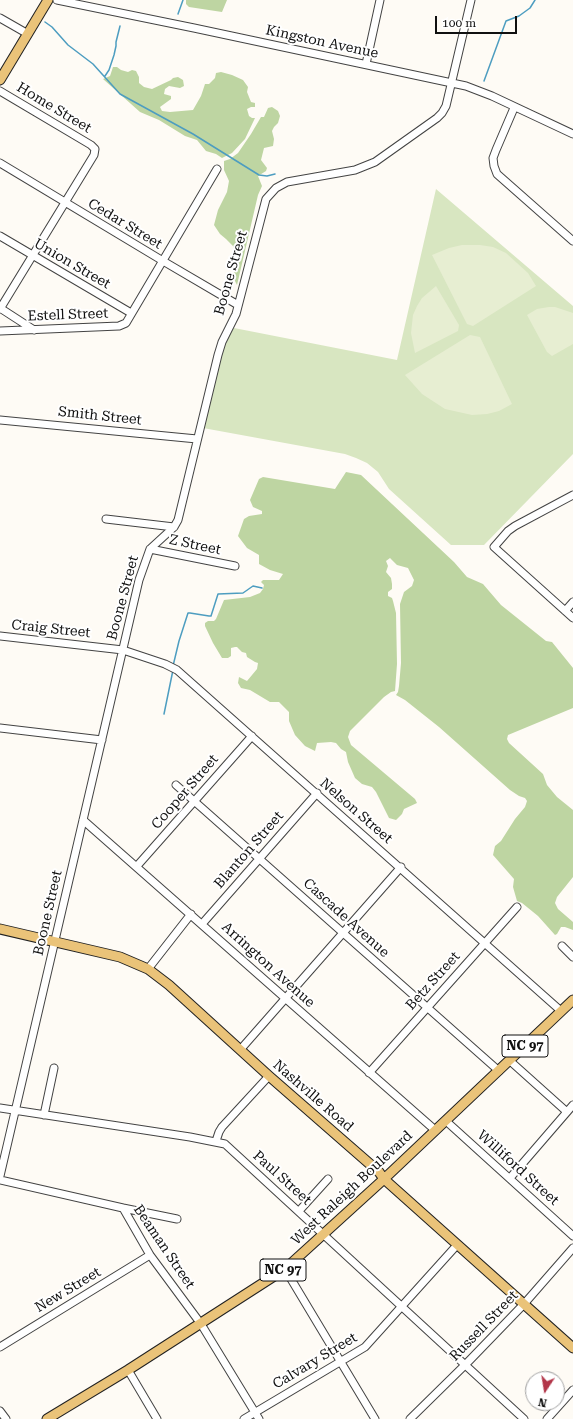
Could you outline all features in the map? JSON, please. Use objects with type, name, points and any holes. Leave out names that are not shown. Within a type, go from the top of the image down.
[{"type":"main road","points":[[0,80],[48,0]]},
{"type":"main road","name":"Nashville Road","points":[[0,929],[120,957],[148,969],[169,985],[269,1076],[379,1172],[384,1179],[573,1348]]},
{"type":"main road","name":"West Raleigh Boulevard","points":[[47,1419],[201,1324],[285,1269],[384,1179],[573,1000]]},
{"type":"street","name":"Kingston Avenue","points":[[57,0],[452,82],[478,90],[514,108],[573,134]]},
{"type":"street","points":[[366,64],[380,0]]},
{"type":"street","name":"Boone Street","points":[[0,1176],[139,580],[150,549],[174,527],[178,520],[222,342],[236,314],[266,199],[272,191],[281,184],[294,180],[355,170],[375,162],[437,118],[446,106],[471,0]]},
{"type":"street","points":[[0,18],[28,34]]},
{"type":"street","name":"Home Street","points":[[0,91],[91,145],[95,149],[94,155],[65,202]]},
{"type":"street","points":[[514,108],[496,150],[494,166],[497,174],[573,241]]},
{"type":"street","name":"Cedar Street","points":[[0,163],[238,305]]},
{"type":"street","name":"Estell Street","points":[[0,331],[119,326],[126,323],[217,169]]},
{"type":"street","points":[[34,330],[0,309],[65,202]]},
{"type":"street","name":"Union Street","points":[[0,236],[131,313]]},
{"type":"street","name":"Smith Street","points":[[0,420],[197,439]]},
{"type":"street","points":[[573,495],[515,526],[508,531],[494,547],[573,618]]},
{"type":"street","points":[[106,519],[174,527]]},
{"type":"street","name":"Z Street","points":[[150,549],[235,566]]},
{"type":"street","points":[[565,611],[573,602]]},
{"type":"street","name":"Craig Street","points":[[0,636],[123,650]]},
{"type":"street","name":"Nelson Street","points":[[123,650],[165,664],[177,670],[401,867],[561,1011]]},
{"type":"street","points":[[0,728],[102,740]]},
{"type":"street","name":"Cooper Street","points":[[137,866],[252,736]]},
{"type":"street","name":"Cascade Avenue","points":[[176,785],[195,800],[259,859],[499,1071]]},
{"type":"street","name":"Blanton Street","points":[[202,924],[317,793]]},
{"type":"street","name":"Arrington Avenue","points":[[83,820],[435,1130]]},
{"type":"street","points":[[240,1050],[401,867]]},
{"type":"street","name":"Betz Street","points":[[370,1073],[517,907]]},
{"type":"street","points":[[148,969],[190,914]]},
{"type":"street","points":[[562,946],[573,956]]},
{"type":"street","points":[[509,1060],[567,1112]]},
{"type":"street","points":[[44,1115],[54,1068]]},
{"type":"street","points":[[216,1141],[222,1127],[269,1076]]},
{"type":"street","points":[[510,1178],[573,1105]]},
{"type":"street","name":"Paul Street","points":[[0,1108],[216,1141],[225,1144],[466,1364],[524,1419]]},
{"type":"street","name":"Williford Street","points":[[446,1121],[573,1236]]},
{"type":"street","points":[[299,1211],[328,1179]]},
{"type":"street","name":"Beaman Street","points":[[0,1180],[123,1208],[150,1255],[201,1324],[259,1419]]},
{"type":"street","points":[[123,1208],[177,1218]]},
{"type":"street","name":"Calvary Street","points":[[244,1419],[364,1347],[458,1245]]},
{"type":"street","name":"Russell Street","points":[[410,1419],[524,1304],[573,1248]]},
{"type":"street","name":"New Street","points":[[0,1347],[150,1255]]},
{"type":"street","points":[[285,1269],[375,1419]]},
{"type":"street","points":[[128,1370],[157,1419]]},
{"type":"street","points":[[547,1419],[573,1390]]},
{"type":"street","points":[[0,1411],[6,1419]]},
{"type":"green space","points":[[186,0],[227,0],[222,12],[189,7],[186,4]]},
{"type":"green space","points":[[113,67],[117,67],[128,72],[132,70],[136,71],[139,77],[139,83],[144,87],[152,89],[173,78],[178,77],[183,80],[184,86],[180,88],[169,86],[165,89],[164,94],[171,96],[171,99],[160,107],[162,111],[170,112],[193,110],[201,96],[205,84],[209,84],[215,78],[216,73],[221,72],[232,75],[243,80],[248,87],[247,92],[251,102],[255,103],[255,107],[247,109],[249,116],[255,118],[245,139],[232,153],[222,158],[216,154],[206,151],[197,140],[185,136],[159,120],[140,112],[103,79],[110,76]]},
{"type":"green space","points":[[272,107],[278,111],[280,116],[278,123],[272,131],[274,139],[273,146],[264,148],[261,160],[267,168],[266,171],[258,176],[262,186],[258,195],[237,285],[233,277],[237,263],[236,253],[233,246],[220,234],[214,225],[218,210],[227,192],[229,181],[224,170],[224,161],[230,159],[238,153],[261,117],[264,117],[268,108]]},
{"type":"green space","points":[[436,189],[573,306],[573,454],[484,545],[451,545],[389,489],[378,472],[367,463],[356,458],[345,454],[203,428],[226,339],[234,328],[397,360]]},
{"type":"green space","points":[[462,245],[493,247],[506,253],[528,273],[536,286],[473,326],[467,324],[432,255],[449,248]]},
{"type":"green space","points":[[436,286],[459,325],[458,331],[415,353],[411,333],[413,315],[422,298]]},
{"type":"green space","points":[[555,307],[573,313],[573,344],[552,356],[547,352],[527,315],[537,309]]},
{"type":"green space","points":[[470,335],[480,337],[512,404],[499,411],[487,414],[472,415],[445,409],[422,394],[405,375]]},
{"type":"green space","points":[[346,472],[361,475],[454,562],[467,577],[483,584],[501,605],[546,641],[552,642],[573,668],[573,708],[508,735],[507,739],[509,743],[543,774],[547,785],[557,797],[573,810],[573,877],[557,897],[555,903],[558,909],[573,922],[573,930],[561,927],[555,935],[538,916],[522,903],[517,901],[513,887],[514,879],[493,855],[495,846],[501,841],[515,819],[525,807],[527,801],[525,798],[510,790],[439,727],[405,700],[396,695],[399,686],[401,663],[400,604],[404,592],[412,586],[414,580],[408,568],[397,565],[390,558],[386,561],[388,566],[386,572],[391,578],[392,584],[392,589],[388,592],[388,596],[392,598],[396,613],[397,664],[395,691],[384,697],[350,731],[348,737],[351,745],[415,799],[417,803],[404,809],[402,814],[396,820],[389,818],[372,787],[362,784],[355,778],[348,762],[346,752],[336,743],[317,743],[315,751],[305,746],[295,735],[289,721],[289,712],[279,702],[270,702],[250,690],[241,688],[238,683],[239,677],[247,681],[257,669],[258,663],[247,657],[246,653],[242,652],[237,647],[231,648],[231,656],[228,658],[222,658],[213,643],[205,623],[216,619],[224,600],[250,597],[260,593],[264,585],[261,582],[263,580],[279,580],[283,574],[270,570],[259,564],[259,555],[247,548],[238,536],[244,519],[249,516],[262,514],[262,511],[253,507],[250,500],[259,479],[263,477],[335,489]]},
{"type":"waterway","points":[[178,14],[183,0]]},
{"type":"waterway","points":[[484,81],[506,21],[519,16],[530,8],[535,0]]},
{"type":"waterway","points":[[45,22],[52,27],[68,45],[93,64],[120,94],[193,134],[259,175],[267,176],[275,174]]},
{"type":"waterway","points":[[105,76],[109,70],[114,55],[120,26]]},
{"type":"waterway","points":[[173,666],[188,613],[211,616],[218,594],[243,593],[253,586],[262,588]]},
{"type":"waterway","points":[[164,714],[173,670]]}]
